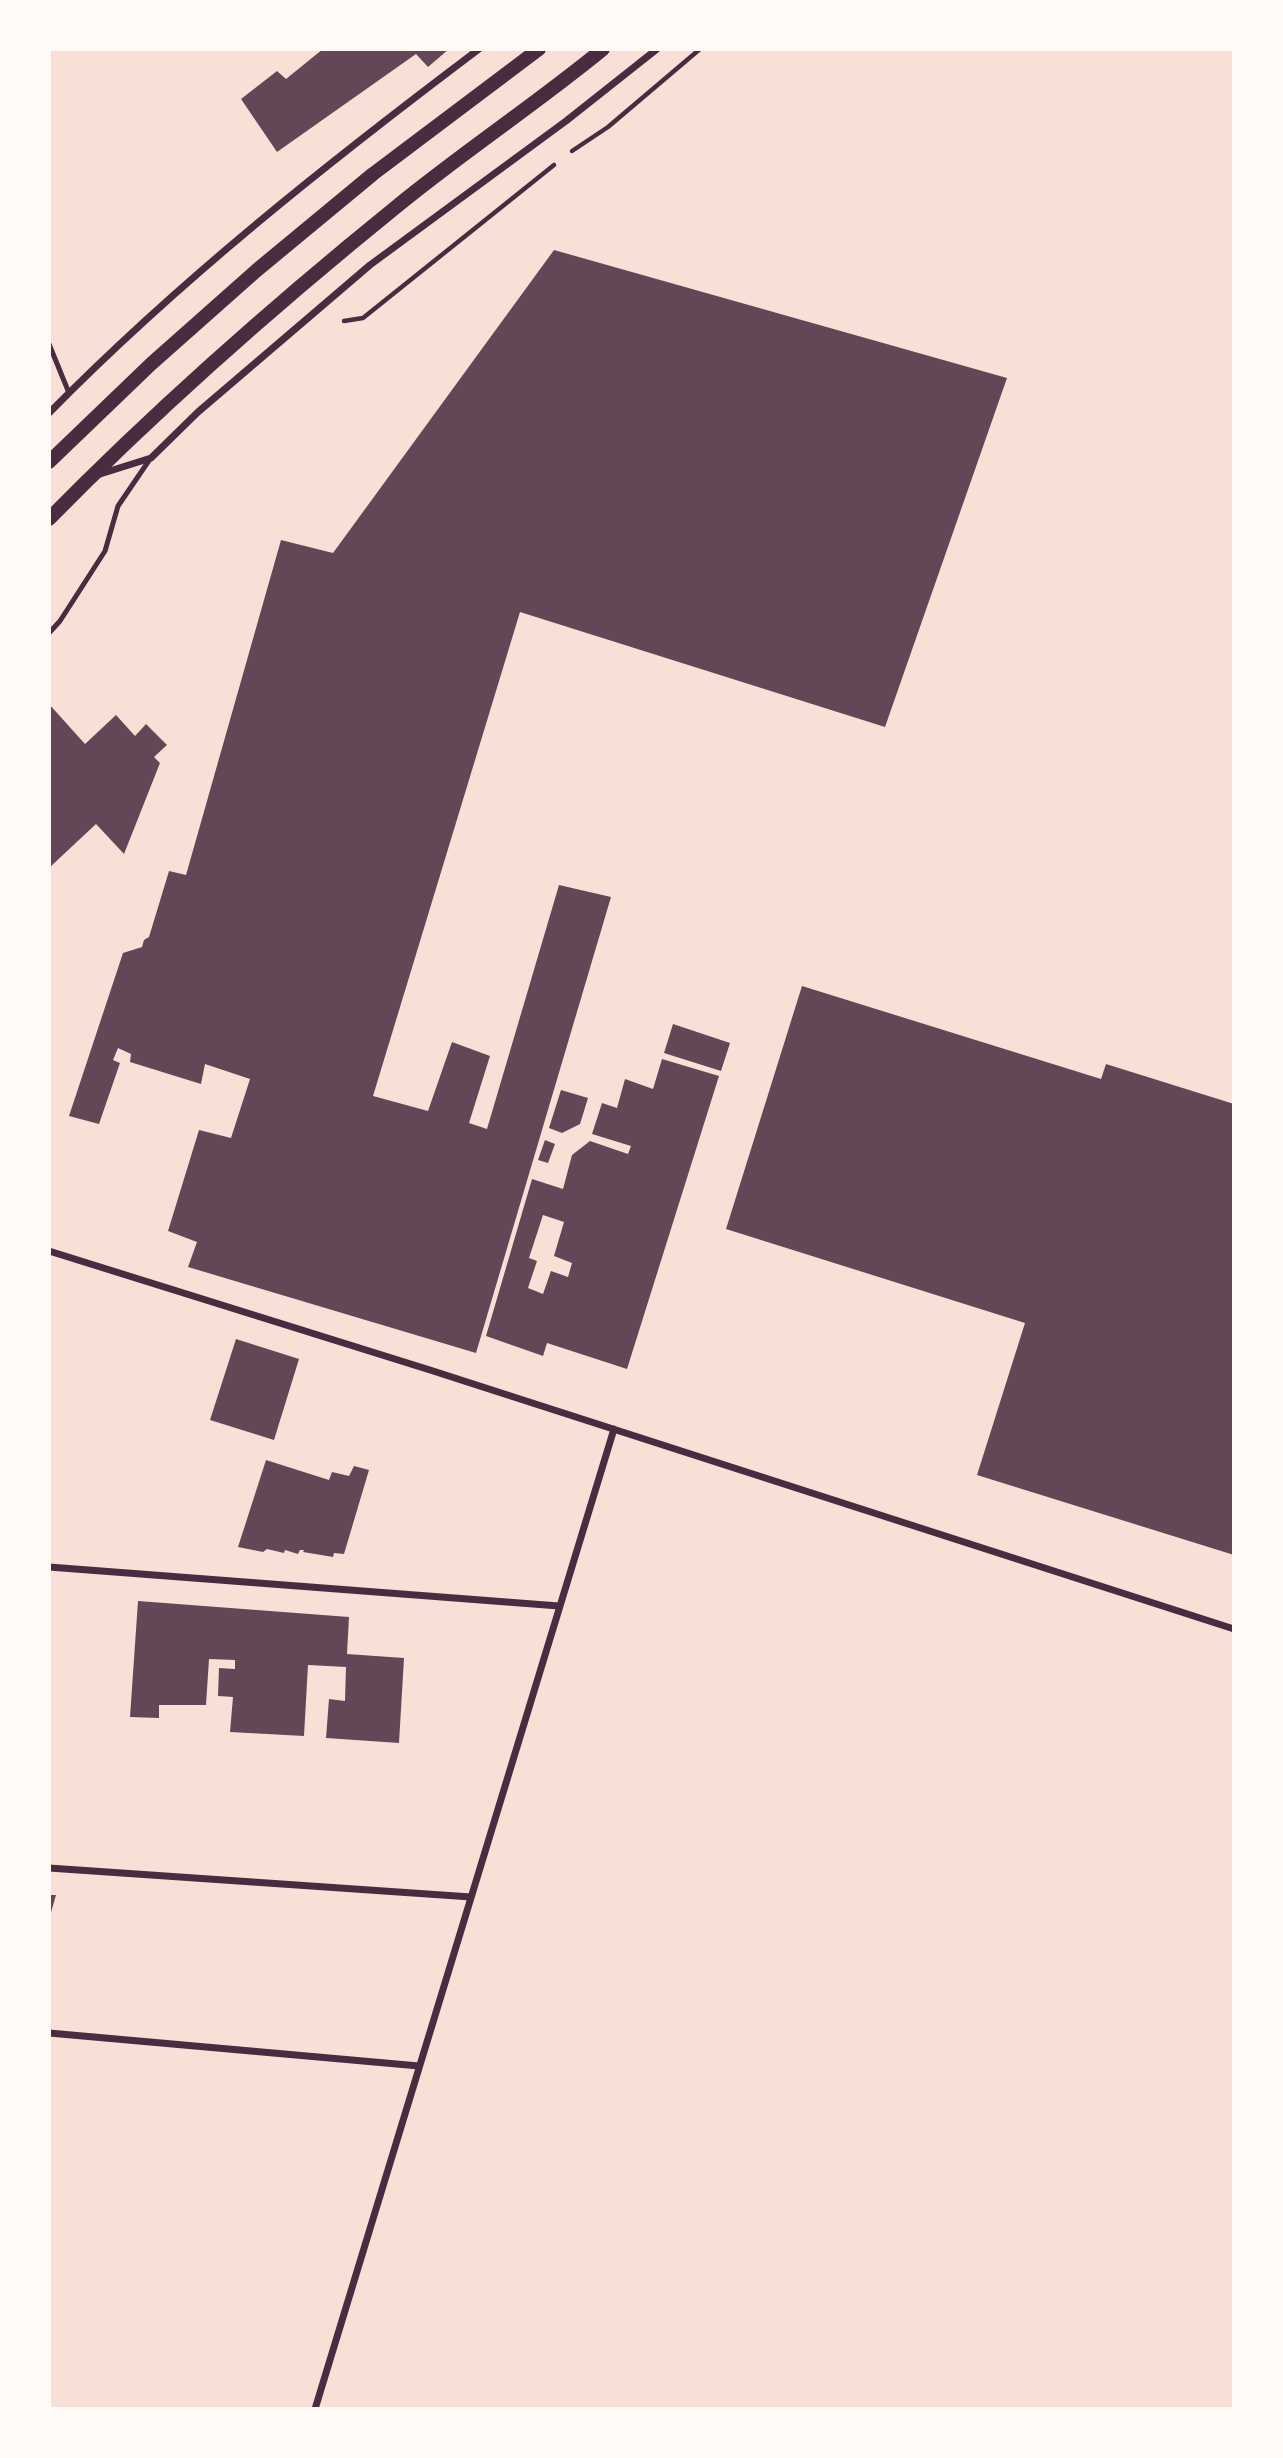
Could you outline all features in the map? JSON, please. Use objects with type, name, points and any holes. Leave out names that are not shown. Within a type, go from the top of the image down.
[{"type":"main road","points":[[49,462],[151,364],[267,262],[373,174],[539,49]]},
{"type":"main road","points":[[49,519],[178,394],[284,300],[398,205],[603,49]]},
{"type":"street","points":[[49,413],[253,226],[352,145],[479,49]]},
{"type":"street","points":[[90,477],[151,458],[198,412],[370,265],[566,121],[657,49]]},
{"type":"street","points":[[49,1251],[614,1429],[1234,1629]]},
{"type":"street","points":[[315,2409],[614,1429]]},
{"type":"street","points":[[49,1567],[559,1606]]},
{"type":"street","points":[[49,1868],[471,1897]]},
{"type":"street","points":[[49,2033],[419,2066]]},
{"type":"lane","points":[[49,344],[69,393]]},
{"type":"lane","points":[[49,633],[61,621],[105,551],[118,506],[151,458]]},
{"type":"building","points":[[323,49],[449,49],[428,67],[416,54],[277,152],[241,99],[277,71],[286,79]]},
{"type":"building","points":[[554,250],[1007,378],[885,727],[520,612],[373,1096],[428,1111],[452,1042],[490,1056],[469,1123],[487,1129],[559,885],[611,897],[476,1353],[188,1267],[197,1242],[168,1231],[199,1130],[231,1138],[250,1079],[205,1064],[201,1084],[130,1062],[131,1054],[118,1048],[113,1060],[120,1063],[99,1124],[69,1116],[123,953],[142,947],[144,940],[149,937],[169,871],[186,875],[281,540],[333,553]]},
{"type":"building","points":[[49,704],[85,744],[116,715],[135,736],[146,724],[167,745],[154,757],[160,763],[124,854],[96,824],[49,868]]},
{"type":"building","points":[[802,986],[1101,1079],[1106,1064],[1234,1104],[1234,1555],[977,1475],[1025,1323],[726,1229]]},
{"type":"building","points":[[673,1024],[730,1043],[721,1071],[664,1053]]},
{"type":"building","points":[[662,1059],[719,1076],[627,1369],[547,1343],[543,1356],[486,1336],[532,1179],[563,1189],[572,1155],[590,1141],[628,1154],[631,1146],[592,1134],[602,1103],[617,1108],[625,1079],[653,1089]],"holes":[[[543,1215],[564,1222],[554,1256],[572,1263],[568,1277],[551,1271],[543,1294],[528,1288],[537,1261],[529,1258]]]},
{"type":"building","points":[[561,1090],[588,1098],[580,1124],[562,1133],[549,1128]]},
{"type":"building","points":[[545,1140],[555,1144],[548,1163],[538,1160]]},
{"type":"building","points":[[236,1339],[299,1359],[274,1440],[210,1420]]},
{"type":"building","points":[[266,1460],[329,1480],[332,1472],[349,1476],[354,1466],[369,1470],[344,1554],[334,1553],[333,1557],[303,1552],[304,1550],[300,1550],[298,1554],[285,1550],[284,1553],[267,1549],[263,1552],[238,1547]]},
{"type":"building","points":[[138,1601],[349,1617],[347,1654],[404,1658],[399,1743],[326,1738],[329,1699],[345,1701],[346,1667],[308,1665],[304,1736],[230,1732],[233,1697],[218,1696],[219,1668],[235,1669],[235,1660],[209,1659],[206,1705],[159,1705],[159,1718],[130,1717]]},
{"type":"building","points":[[49,1895],[56,1895],[50,1916],[49,1916]]}]
